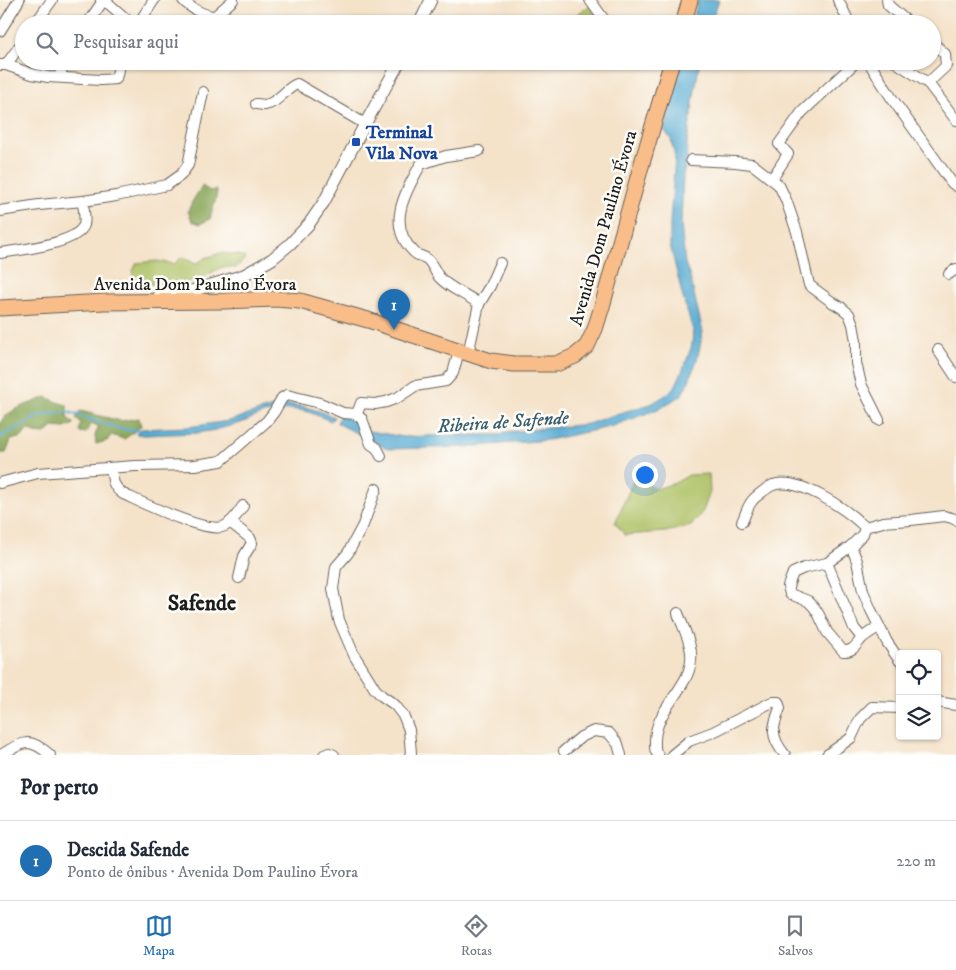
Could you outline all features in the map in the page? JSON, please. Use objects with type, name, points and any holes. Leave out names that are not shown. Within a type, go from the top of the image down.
[{"type":"main road","points":[[686,15],[690,0]]},
{"type":"main road","name":"Avenida Dom Paulino Évora","points":[[0,308],[104,302],[276,299],[300,301],[368,320],[491,361],[514,364],[556,364],[575,356],[587,346],[595,329],[669,70]]},
{"type":"street","points":[[0,31],[19,0]]},
{"type":"street","points":[[41,15],[52,0]]},
{"type":"street","points":[[93,15],[102,0],[122,15]]},
{"type":"street","points":[[144,15],[154,0]]},
{"type":"street","points":[[184,0],[187,4],[209,15]]},
{"type":"street","points":[[216,15],[233,0]]},
{"type":"street","points":[[424,15],[431,0]]},
{"type":"street","points":[[590,0],[601,15]]},
{"type":"street","points":[[838,0],[846,15]]},
{"type":"street","points":[[888,0],[888,5],[900,15]]},
{"type":"street","points":[[928,83],[946,66],[945,54],[941,50]]},
{"type":"street","points":[[15,51],[3,65],[15,69]]},
{"type":"street","points":[[19,70],[48,77],[101,80],[116,78],[118,70]]},
{"type":"street","points":[[59,77],[62,70]]},
{"type":"street","points":[[104,302],[188,292],[244,275],[272,259],[309,224],[324,202],[395,70]]},
{"type":"street","points":[[772,179],[788,154],[779,144],[802,112],[847,70]]},
{"type":"street","points":[[873,70],[956,186]]},
{"type":"street","points":[[908,70],[928,83],[956,120]]},
{"type":"street","points":[[256,104],[265,105],[292,86],[298,84],[365,124]]},
{"type":"street","points":[[0,211],[116,196],[166,185],[181,175],[188,165],[203,92]]},
{"type":"street","points":[[479,151],[446,156],[421,164],[406,190],[400,210],[400,226],[404,241],[415,253],[426,259],[441,279],[479,304]]},
{"type":"street","points":[[691,160],[752,164],[779,185],[796,232],[809,285],[849,314],[853,324],[856,342],[856,364],[861,384],[880,420]]},
{"type":"street","points":[[0,253],[58,242],[80,232],[85,222],[83,201]]},
{"type":"street","points":[[381,456],[377,448],[371,444],[359,417],[358,411],[361,403],[375,404],[386,402],[397,398],[415,386],[446,381],[464,352],[479,304],[490,286],[500,263]]},
{"type":"street","points":[[938,350],[956,377]]},
{"type":"street","points":[[0,483],[38,473],[195,465],[221,461],[267,422],[281,400],[287,395],[320,403],[343,413],[359,417]]},
{"type":"street","points":[[111,468],[114,486],[123,494],[176,517],[206,527],[225,527],[243,506]]},
{"type":"street","points":[[742,522],[751,502],[773,485],[787,484],[826,498],[865,527]]},
{"type":"street","points":[[376,489],[363,525],[348,553],[336,567],[333,589],[340,620],[354,654],[375,690],[395,705],[404,716],[409,730],[410,755]]},
{"type":"street","points":[[865,527],[883,522],[944,516],[956,520]]},
{"type":"street","points":[[230,522],[252,540],[244,556],[239,578]]},
{"type":"street","points":[[865,527],[863,534],[851,546],[827,563],[804,568],[793,573],[788,586],[790,594],[808,601],[814,607],[827,632],[842,652],[848,652],[855,648],[862,638],[879,626]]},
{"type":"street","points":[[851,546],[857,561],[863,591],[887,642],[896,655]]},
{"type":"street","points":[[827,563],[854,628],[862,638]]},
{"type":"street","points":[[658,755],[655,738],[657,728],[664,712],[687,674],[691,661],[691,648],[678,613]]},
{"type":"street","points":[[672,755],[688,741],[713,732],[772,702],[778,702],[780,708],[773,730],[775,741],[785,755]]},
{"type":"street","points":[[941,703],[956,705]]},
{"type":"street","points":[[827,755],[851,738],[860,719],[872,707],[896,708]]},
{"type":"street","points":[[564,750],[581,736],[594,731],[609,733],[618,744],[621,755]]},
{"type":"street","points":[[1,755],[27,742],[36,744],[50,755]]},
{"type":"street","points":[[324,755],[328,752],[334,755]]},
{"type":"green space","points":[[589,6],[596,15],[576,15]]},
{"type":"green space","points":[[202,186],[210,191],[217,190],[210,219],[200,224],[192,221],[188,211]]},
{"type":"green space","points":[[221,253],[239,255],[246,258],[236,268],[222,267],[200,279],[181,283],[141,284],[132,279],[137,263],[157,261],[174,264],[182,257],[196,264],[205,258]]},
{"type":"green space","points":[[46,397],[67,405],[67,417],[74,424],[65,428],[53,427],[45,434],[35,433],[28,429],[22,437],[11,440],[6,453],[0,453],[0,425],[2,420],[13,411]]},
{"type":"green space","points":[[80,411],[121,421],[139,418],[141,426],[124,439],[111,435],[107,441],[96,444],[95,435],[99,427],[92,423],[86,433],[79,432],[81,423],[76,419]]},
{"type":"green space","points":[[709,474],[710,492],[703,511],[691,526],[665,532],[625,535],[615,523],[636,475],[656,489],[675,483],[689,475]]},
{"type":"water","points":[[698,0],[719,0],[713,15],[694,15]]},
{"type":"water","points":[[680,70],[698,70],[687,143],[687,159],[683,176],[681,224],[685,263],[703,332],[697,360],[681,396],[656,410],[610,427],[548,440],[466,447],[388,449],[337,423],[340,415],[350,418],[363,430],[404,437],[500,435],[505,432],[588,424],[651,404],[666,395],[676,385],[686,362],[692,345],[693,330],[670,245],[675,158],[671,139],[664,130]]},
{"type":"water","points":[[282,404],[309,408],[334,417],[331,421],[306,411],[289,409],[277,413]]},
{"type":"water","points":[[275,406],[273,412],[264,413],[241,423],[215,430],[197,433],[136,434],[141,429],[188,427],[229,421]]},
{"type":"waterway","name":"Ribeira de Safende","points":[[0,438],[41,415],[68,412],[121,429],[141,431]]},
{"type":"place","name":"Terminal Vila Nova","points":[[356,142]]},
{"type":"place","name":"Descida Safende","points":[[394,330]]},
{"type":"district","name":"Safende","points":[[202,602]]}]
